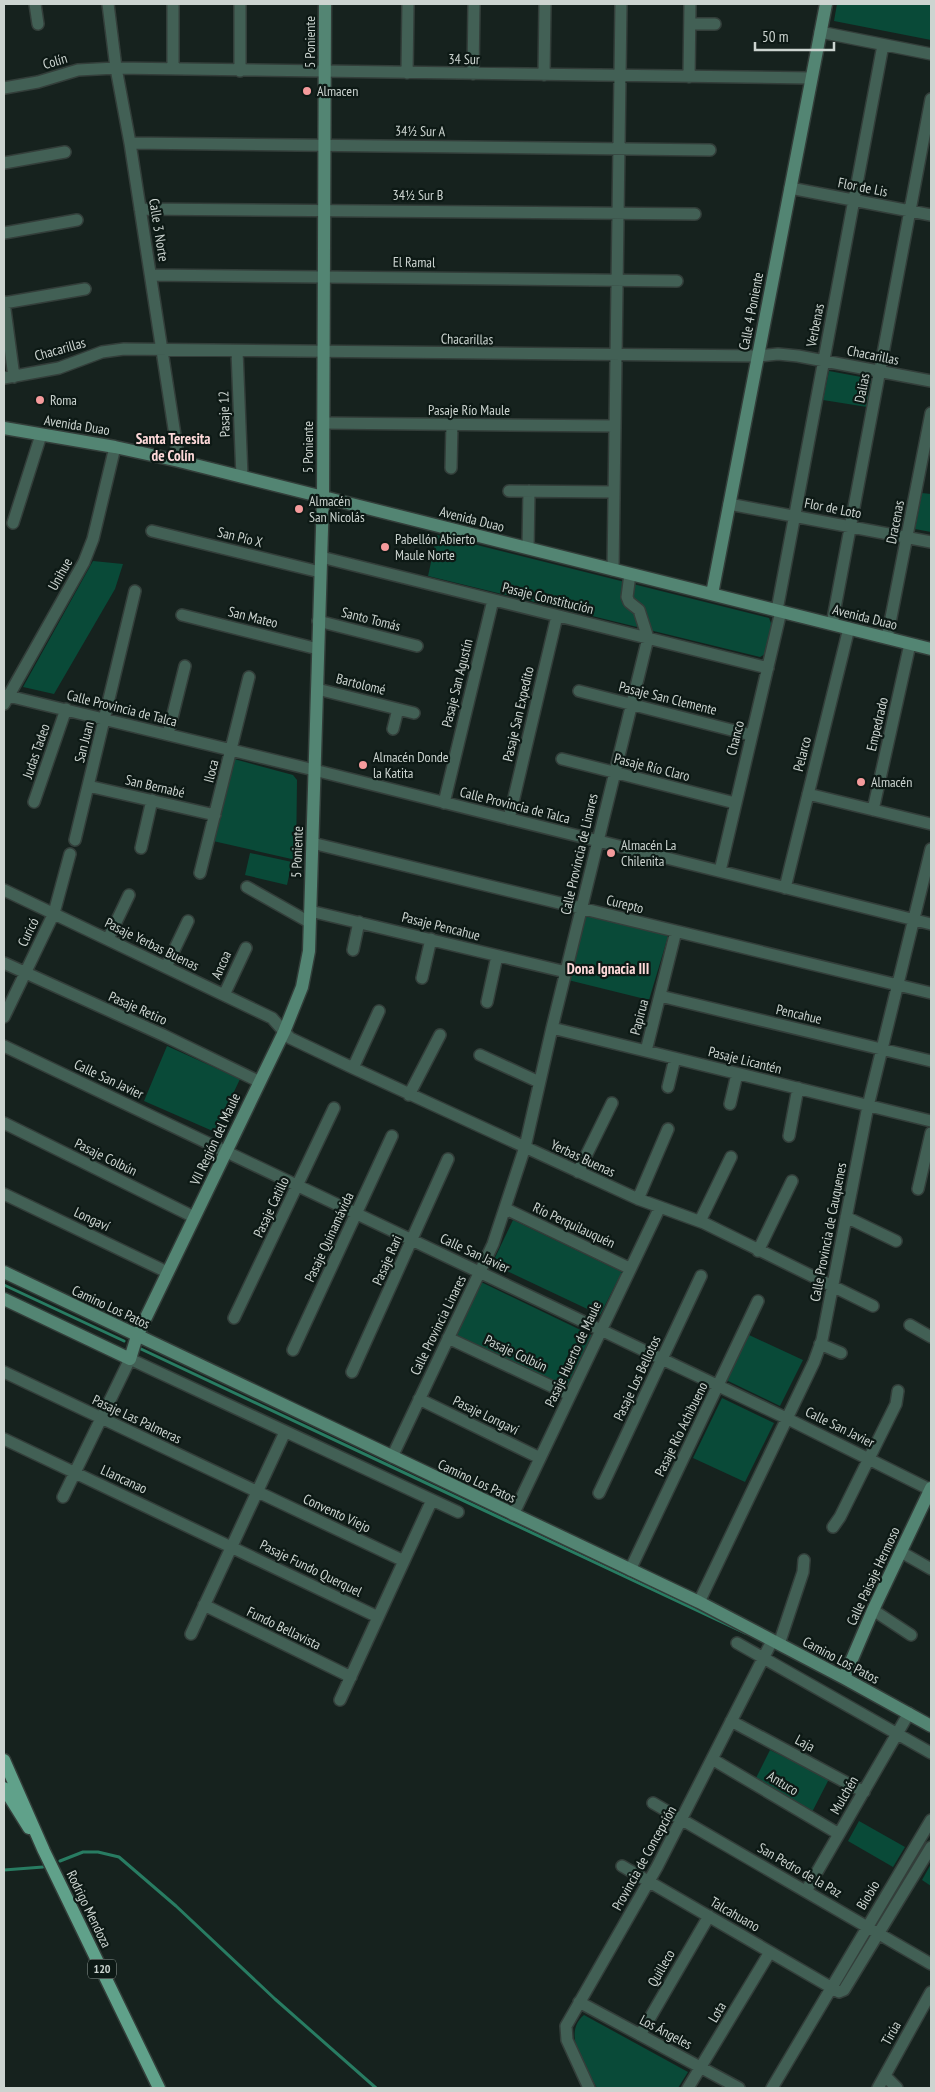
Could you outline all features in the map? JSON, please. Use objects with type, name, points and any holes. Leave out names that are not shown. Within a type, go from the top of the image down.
[{"type":"main road","name":"Rodrigo Mendoza","points":[[4,1760],[44,1851],[159,2088]]},
{"type":"main road","name":"Rodrigo Mendoza","points":[[4,1788],[44,1851]]},
{"type":"street","points":[[35,4],[38,24]]},
{"type":"street","name":"Calle 3 Norte","points":[[108,4],[116,68],[130,143],[179,461]]},
{"type":"street","points":[[173,4],[173,69]]},
{"type":"street","points":[[240,4],[240,71]]},
{"type":"street","name":"5 Poniente","points":[[309,951],[322,497],[325,4]]},
{"type":"street","points":[[407,73],[408,4]]},
{"type":"street","points":[[474,4],[474,74]]},
{"type":"street","points":[[544,75],[545,4]]},
{"type":"street","points":[[613,570],[621,4]]},
{"type":"street","points":[[689,76],[690,4]]},
{"type":"street","name":"Calle 4 Poniente","points":[[712,594],[826,4]]},
{"type":"street","points":[[690,24],[715,24]]},
{"type":"street","points":[[820,32],[931,54]]},
{"type":"street","name":"Verbenas","points":[[779,611],[794,516],[883,45]]},
{"type":"street","name":"34 Sur","points":[[116,68],[811,78]]},
{"type":"street","name":"Colín","points":[[4,88],[38,82],[78,70],[116,68]]},
{"type":"street","name":"Dalias","points":[[832,624],[931,99]]},
{"type":"street","name":"34½ Sur A","points":[[130,143],[710,150]]},
{"type":"street","points":[[4,163],[65,152]]},
{"type":"street","name":"Flor de Lis","points":[[790,188],[931,215]]},
{"type":"street","name":"34½ Sur B","points":[[140,209],[695,214]]},
{"type":"street","points":[[4,233],[78,220]]},
{"type":"street","name":"El Ramal","points":[[151,275],[677,281]]},
{"type":"street","points":[[9,377],[4,303],[85,290]]},
{"type":"street","name":"Chacarillas","points":[[9,377],[59,368],[110,351],[162,350],[616,356],[758,356],[778,354],[931,381]]},
{"type":"street","name":"Pasaje 12","points":[[237,351],[242,477]]},
{"type":"street","name":"Dracenas","points":[[887,638],[931,413]]},
{"type":"street","name":"Pasaje Río Maule","points":[[323,423],[615,426]]},
{"type":"street","points":[[451,468],[452,424]]},
{"type":"street","name":"Avenida Duao","points":[[4,428],[115,447],[179,461],[931,649]]},
{"type":"street","points":[[13,523],[41,435]]},
{"type":"street","name":"Unihue","points":[[5,698],[86,558],[115,447]]},
{"type":"street","points":[[509,491],[614,492]]},
{"type":"street","points":[[528,548],[529,491]]},
{"type":"street","name":"Flor de Loto","points":[[730,504],[931,542]]},
{"type":"street","name":"San Pío X","points":[[152,530],[320,572]]},
{"type":"street","name":"Pasaje Constitución","points":[[321,556],[768,668]]},
{"type":"street","points":[[630,574],[627,597],[629,602],[639,610],[648,638]]},
{"type":"street","name":"San Juan","points":[[75,840],[135,592]]},
{"type":"street","name":"Pasaje San Agustín","points":[[444,803],[493,600]]},
{"type":"street","name":"Chanco","points":[[720,871],[768,668],[779,611]]},
{"type":"street","name":"San Mateo","points":[[182,615],[318,649]]},
{"type":"street","name":"Pasaje San Expedito","points":[[509,819],[557,616]]},
{"type":"street","name":"Santo Tomás","points":[[318,621],[417,646]]},
{"type":"street","name":"Pelarco","points":[[785,888],[849,628]]},
{"type":"street","name":"Calle Provincia de Linares","points":[[526,1148],[539,1082],[648,638]]},
{"type":"street","name":"Empedrado","points":[[872,810],[910,644]]},
{"type":"street","points":[[168,734],[185,666]]},
{"type":"street","name":"Iloca","points":[[200,872],[249,677]]},
{"type":"street","name":"Bartolomé","points":[[317,689],[414,713]]},
{"type":"street","name":"Pasaje San Clemente","points":[[579,691],[751,735]]},
{"type":"street","name":"Calle Provincia de Talca","points":[[5,698],[105,718],[931,924]]},
{"type":"street","name":"Judas Tadeo","points":[[34,802],[66,709]]},
{"type":"street","name":"Bartolomé","points":[[393,730],[398,709]]},
{"type":"street","name":"Pasaje Río Claro","points":[[562,760],[735,803]]},
{"type":"street","name":"San Bernabé","points":[[88,786],[215,815]]},
{"type":"street","points":[[808,794],[931,824]]},
{"type":"street","points":[[141,848],[152,800]]},
{"type":"street","name":"Curepto","points":[[312,843],[931,994]]},
{"type":"street","name":"Calle Provincia de Cauquenes","points":[[699,1602],[814,1362],[820,1344],[868,1106],[915,920],[927,881],[931,849]]},
{"type":"street","name":"Curicó","points":[[4,1017],[54,913],[70,854]]},
{"type":"street","name":"Pasaje Pencahue","points":[[247,887],[310,916],[359,922],[566,972]]},
{"type":"street","name":"Pasaje Yerbas Buenas","points":[[4,890],[272,1018],[284,1032]]},
{"type":"street","points":[[108,939],[129,895]]},
{"type":"street","points":[[166,967],[188,921]]},
{"type":"street","points":[[353,950],[359,922]]},
{"type":"street","name":"Papirua","points":[[646,1051],[676,931]]},
{"type":"street","points":[[422,978],[431,939]]},
{"type":"street","name":"Ancoa","points":[[224,995],[246,948]]},
{"type":"street","name":"VII Región del Maule","points":[[130,1359],[137,1336],[167,1272],[226,1152],[258,1081],[284,1032],[302,987],[309,951]]},
{"type":"street","points":[[487,1002],[498,956]]},
{"type":"street","name":"Pasaje Retiro","points":[[4,964],[258,1081]]},
{"type":"street","name":"Pencahue","points":[[660,996],[931,1061]]},
{"type":"street","points":[[352,1068],[379,1011]]},
{"type":"street","name":"Pasaje Licantén","points":[[552,1028],[931,1121]]},
{"type":"street","name":"Yerbas Buenas","points":[[284,1032],[290,1038],[409,1095],[638,1199],[700,1221],[873,1306]]},
{"type":"street","points":[[409,1095],[440,1034]]},
{"type":"street","name":"Calle San Javier","points":[[4,1046],[663,1359],[931,1489]]},
{"type":"street","points":[[480,1055],[539,1082]]},
{"type":"street","points":[[668,1087],[675,1058]]},
{"type":"street","points":[[730,1104],[737,1074]]},
{"type":"street","points":[[789,1136],[798,1088]]},
{"type":"street","points":[[578,1172],[612,1103]]},
{"type":"street","name":"Pasaje Catillo","points":[[234,1318],[334,1108]]},
{"type":"street","name":"Pasaje Colbún","points":[[4,1123],[194,1217]]},
{"type":"street","points":[[638,1199],[668,1129]]},
{"type":"street","points":[[918,1189],[931,1133]]},
{"type":"street","name":"Pasaje Quinamávida","points":[[293,1350],[392,1136]]},
{"type":"street","name":"Calle Provincia Linares","points":[[392,1457],[480,1272],[506,1209],[526,1148]]},
{"type":"street","points":[[700,1221],[731,1157]]},
{"type":"street","name":"Pasaje Rari","points":[[352,1372],[448,1159]]},
{"type":"street","points":[[758,1251],[792,1181]]},
{"type":"street","name":"Longaví","points":[[4,1194],[167,1272]]},
{"type":"street","name":"Pasaje Huerto de Maule","points":[[513,1514],[660,1207]]},
{"type":"street","name":"Río Perquilauquén","points":[[506,1209],[630,1268]]},
{"type":"street","points":[[846,1217],[896,1241]]},
{"type":"street","name":"Camino Los Patos","points":[[4,1272],[699,1602],[931,1726]]},
{"type":"street","name":"Pasaje Los Bellotos","points":[[600,1493],[702,1276]]},
{"type":"street","points":[[4,1299],[458,1512]]},
{"type":"street","name":"Pasaje Río Achibueno","points":[[630,1570],[758,1301]]},
{"type":"street","points":[[910,1325],[931,1337]]},
{"type":"street","name":"Pasaje Colbún","points":[[448,1338],[570,1395]]},
{"type":"street","points":[[820,1344],[841,1353]]},
{"type":"street","points":[[63,1497],[130,1359]]},
{"type":"street","name":"Pasaje Las Palmeras","points":[[4,1372],[257,1492]]},
{"type":"street","points":[[833,1527],[840,1517],[896,1404],[898,1391]]},
{"type":"street","name":"Pasaje Longaví","points":[[419,1399],[540,1458]]},
{"type":"street","points":[[190,1634],[285,1432]]},
{"type":"street","name":"Llancanao","points":[[4,1439],[231,1547]]},
{"type":"street","name":"Calle Paisaje Hermoso","points":[[844,1678],[872,1610],[931,1489]]},
{"type":"street","name":"Convento Viejo","points":[[257,1492],[404,1561]]},
{"type":"street","points":[[340,1700],[432,1500]]},
{"type":"street","name":"Pasaje Fundo Querquel","points":[[231,1547],[378,1617]]},
{"type":"street","points":[[900,1552],[931,1569]]},
{"type":"street","name":"Provincia de Concepción","points":[[589,2088],[567,2040],[566,2026],[649,1882],[764,1658],[776,1642],[803,1572],[804,1560]]},
{"type":"street","name":"Fundo Bellavista","points":[[204,1605],[350,1677]]},
{"type":"street","points":[[872,1610],[912,1635]]},
{"type":"street","points":[[737,1643],[931,1753]]},
{"type":"street","name":"Mulchén","points":[[806,1891],[909,1714]]},
{"type":"street","name":"Laja","points":[[731,1721],[864,1792]]},
{"type":"street","name":"Antuco","points":[[712,1759],[839,1834]]},
{"type":"street","name":"San Pedro de la Paz","points":[[653,1803],[931,1964]]},
{"type":"street","name":"Biobío","points":[[772,2088],[931,1820]]},
{"type":"street","name":"Biobío","points":[[833,1988],[839,1992],[844,1990],[931,1847]]},
{"type":"street","name":"Talcahuano","points":[[622,1866],[833,1988]]},
{"type":"street","name":"Quilleco","points":[[640,2035],[709,1916]]},
{"type":"street","name":"Lota","points":[[688,2088],[770,1952]]},
{"type":"street","name":"Tirúa","points":[[878,2088],[931,1992]]},
{"type":"street","name":"Los Ángeles","points":[[579,2002],[739,2088]]},
{"type":"street","points":[[885,2076],[896,2088]]},
{"type":"green space","points":[[837,4],[931,4],[931,40],[834,21]]},
{"type":"green space","points":[[829,371],[872,379],[867,407],[823,400]]},
{"type":"green space","points":[[922,493],[931,494],[931,532],[915,529]]},
{"type":"green space","points":[[437,535],[769,618],[773,628],[767,653],[760,657],[428,576]]},
{"type":"green space","points":[[93,561],[123,564],[115,589],[54,694],[23,687]]},
{"type":"green space","points":[[234,759],[293,775],[297,780],[296,860],[213,841]]},
{"type":"green space","points":[[250,853],[292,862],[287,885],[245,875]]},
{"type":"green space","points":[[586,913],[669,933],[649,1000],[568,980]]},
{"type":"green space","points":[[167,1046],[240,1079],[215,1132],[144,1101]]},
{"type":"green space","points":[[513,1220],[622,1272],[600,1315],[492,1264]]},
{"type":"green space","points":[[481,1282],[593,1336],[569,1389],[456,1336]]},
{"type":"green space","points":[[749,1335],[803,1360],[780,1406],[726,1380]]},
{"type":"green space","points":[[722,1398],[774,1423],[745,1482],[693,1458]]},
{"type":"green space","points":[[770,1750],[829,1779],[811,1814],[755,1780]]},
{"type":"green space","points":[[859,1821],[905,1847],[893,1867],[848,1841]]},
{"type":"green space","points":[[931,1864],[931,1886],[922,1880]]},
{"type":"green space","points":[[584,2015],[688,2072],[678,2088],[597,2088],[582,2061],[575,2041],[578,2023]]},
{"type":"waterway","points":[[4,1285],[124,1341]]},
{"type":"waterway","points":[[141,1349],[745,1633]]},
{"type":"waterway","points":[[60,1861],[83,1852],[98,1852],[119,1857],[176,1906],[275,1999],[376,2088]]},
{"type":"waterway","points":[[4,1870],[43,1867]]},
{"type":"place","name":"Almacen","points":[[307,91]]},
{"type":"place","name":"Roma","points":[[40,400]]},
{"type":"place","name":"Almacén San Nicolás","points":[[299,509]]},
{"type":"place","name":"Pabellón Abierto Maule Norte","points":[[385,547]]},
{"type":"place","name":"Almacén Donde la Katita","points":[[363,765]]},
{"type":"place","name":"Almacén","points":[[861,782]]},
{"type":"place","name":"Almacén La Chilenita","points":[[611,853]]},
{"type":"district","name":"Santa Teresita de Colín","points":[[173,448]]},
{"type":"district","name":"Dona Ignacia III","points":[[608,969]]}]
